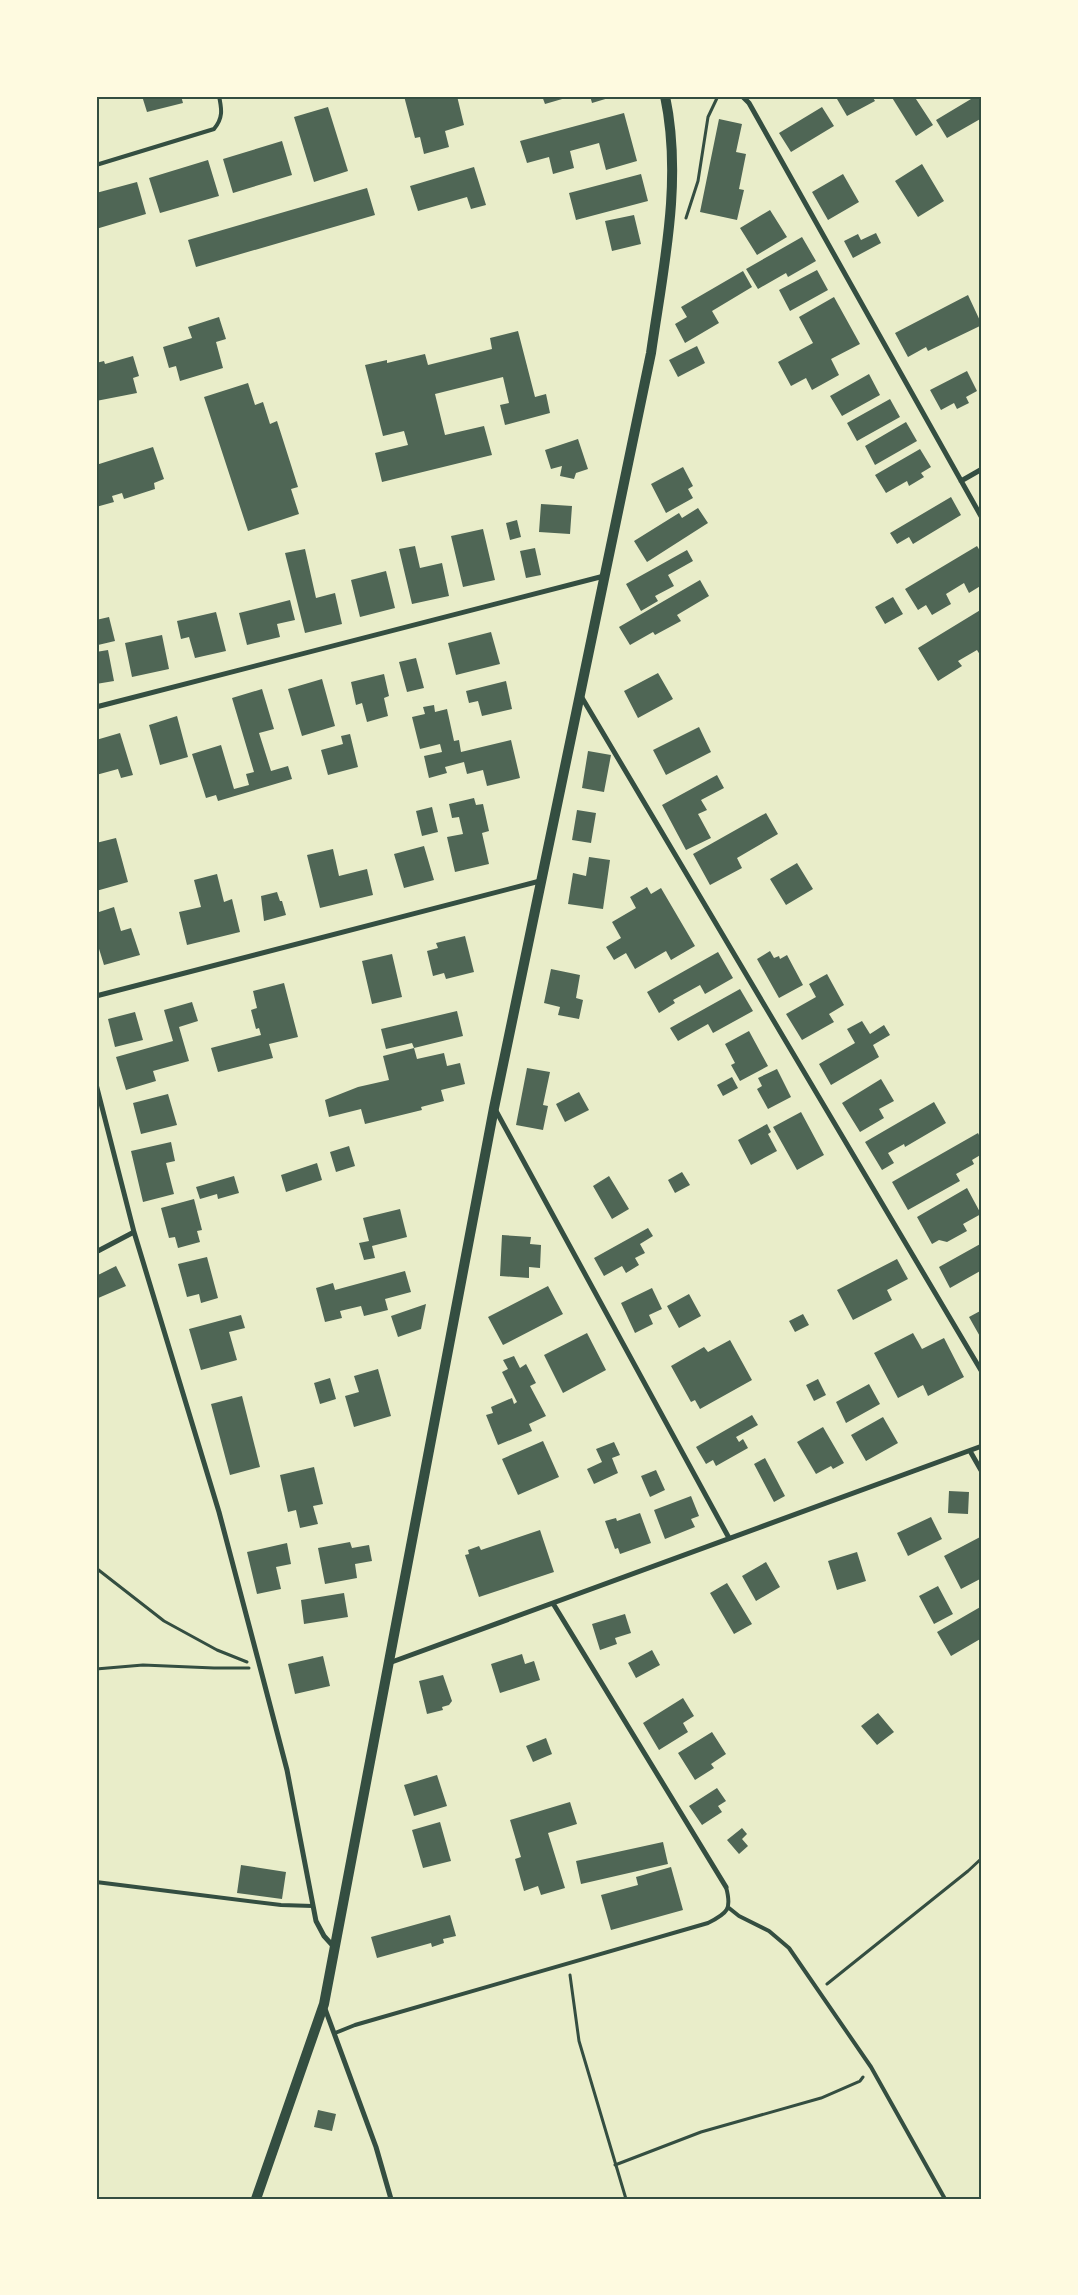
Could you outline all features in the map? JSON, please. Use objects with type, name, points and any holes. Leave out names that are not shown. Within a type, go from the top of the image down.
[{"type":"main road","points":[[256,2199],[324,2004],[494,1108],[651,353],[667,247],[672,162],[665,96]]},
{"type":"street","points":[[742,96],[749,103],[982,518]]},
{"type":"street","points":[[961,481],[982,469]]},
{"type":"street","points":[[96,707],[604,576]]},
{"type":"street","points":[[579,693],[982,1372]]},
{"type":"street","points":[[96,996],[540,881]]},
{"type":"street","points":[[96,1084],[134,1232],[219,1512],[287,1770],[316,1921],[324,1936],[334,1948]]},
{"type":"street","points":[[494,1108],[729,1538]]},
{"type":"street","points":[[96,1252],[134,1232]]},
{"type":"street","points":[[389,1664],[554,1605],[729,1538],[982,1446]]},
{"type":"street","points":[[970,1451],[982,1472]]},
{"type":"street","points":[[554,1605],[726,1887]]},
{"type":"street","points":[[324,2004],[376,2147],[391,2199]]},
{"type":"lane","points":[[96,164],[214,129],[221,120],[222,108],[219,96]]},
{"type":"lane","points":[[96,1882],[281,1905],[313,1906]]},
{"type":"lane","points":[[335,2033],[354,2025],[708,1923],[722,1916],[729,1908],[730,1899],[726,1887]]},
{"type":"lane","points":[[729,1908],[739,1916],[769,1931],[790,1948],[871,2067],[944,2199]]},
{"type":"path","points":[[685,220],[698,181],[708,117],[718,96]]},
{"type":"path","points":[[96,1568],[164,1621],[218,1650],[260,1668]]},
{"type":"path","points":[[96,1670],[144,1665],[260,1668]]},
{"type":"path","points":[[818,1991],[982,1858]]},
{"type":"path","points":[[568,1962],[580,2041],[626,2199]]},
{"type":"path","points":[[615,2165],[701,2132],[822,2098],[860,2081],[871,2067]]},
{"type":"building","points":[[142,96],[181,96],[183,103],[147,112]]},
{"type":"building","points":[[404,96],[457,96],[464,125],[445,131],[449,147],[424,154],[420,137],[415,138]]},
{"type":"building","points":[[542,96],[569,96],[569,97],[545,104]]},
{"type":"building","points":[[590,96],[612,96],[612,97],[592,103]]},
{"type":"building","points":[[842,96],[872,96],[875,101],[847,116],[837,99]]},
{"type":"building","points":[[891,96],[914,96],[933,125],[916,136]]},
{"type":"building","points":[[976,96],[982,96],[982,118],[947,138],[936,120]]},
{"type":"building","points":[[328,107],[348,171],[314,182],[294,117]]},
{"type":"building","points":[[822,107],[834,126],[791,152],[779,133]]},
{"type":"building","points":[[624,113],[637,161],[606,170],[599,143],[570,151],[574,168],[553,174],[549,157],[527,163],[520,141]]},
{"type":"building","points":[[719,119],[742,124],[736,152],[746,154],[739,189],[744,190],[737,220],[700,212]]},
{"type":"building","points":[[282,141],[292,175],[233,193],[223,159]]},
{"type":"building","points":[[208,160],[219,196],[160,213],[149,178]]},
{"type":"building","points":[[922,164],[944,201],[918,217],[895,181]]},
{"type":"building","points":[[474,167],[486,205],[471,209],[467,197],[418,211],[410,186]]},
{"type":"building","points":[[641,174],[648,201],[576,220],[569,193]]},
{"type":"building","points":[[843,174],[859,202],[828,220],[812,192]]},
{"type":"building","points":[[137,182],[146,214],[96,229],[96,193]]},
{"type":"building","points":[[367,188],[375,215],[196,267],[188,240]]},
{"type":"building","points":[[770,210],[787,237],[757,255],[740,228]]},
{"type":"building","points":[[634,215],[641,244],[612,251],[605,221]]},
{"type":"building","points":[[876,233],[881,243],[853,258],[844,241],[858,234],[861,240]]},
{"type":"building","points":[[802,237],[816,261],[788,277],[786,273],[758,289],[746,269]]},
{"type":"building","points":[[817,270],[828,290],[790,311],[779,290]]},
{"type":"building","points":[[743,271],[752,287],[712,311],[719,323],[685,343],[675,324],[687,317],[681,307]]},
{"type":"building","points":[[968,295],[982,325],[928,351],[926,347],[908,357],[895,333]]},
{"type":"building","points":[[834,297],[860,344],[831,359],[839,375],[812,390],[806,378],[791,386],[778,362],[813,343],[799,317]]},
{"type":"building","points":[[219,317],[226,339],[216,342],[223,368],[180,381],[176,366],[169,368],[163,347],[192,338],[188,327]]},
{"type":"building","points":[[518,331],[535,397],[546,394],[550,413],[505,425],[500,405],[509,403],[503,377],[435,394],[445,435],[484,426],[492,455],[382,482],[375,453],[408,445],[404,431],[383,436],[365,365],[387,360],[387,363],[425,354],[428,365],[492,349],[490,338]]},
{"type":"building","points":[[697,346],[705,363],[678,377],[669,360]]},
{"type":"building","points":[[133,356],[139,376],[133,378],[137,393],[96,401],[96,363],[104,361],[105,364]]},
{"type":"building","points":[[967,371],[977,391],[966,397],[969,403],[957,409],[954,403],[941,410],[930,390]]},
{"type":"building","points":[[869,374],[880,395],[842,416],[830,396]]},
{"type":"building","points":[[248,383],[255,405],[263,402],[270,424],[277,421],[298,487],[291,489],[299,514],[248,531],[204,397]]},
{"type":"building","points":[[890,399],[900,417],[857,441],[847,423]]},
{"type":"building","points":[[906,422],[917,441],[875,465],[865,446]]},
{"type":"building","points":[[578,439],[588,469],[576,473],[574,479],[560,476],[562,466],[551,469],[545,450]]},
{"type":"building","points":[[153,447],[164,479],[154,483],[155,489],[124,499],[122,493],[112,496],[114,502],[96,507],[96,465]]},
{"type":"building","points":[[920,449],[931,467],[921,473],[924,477],[909,486],[907,481],[886,493],[875,475]]},
{"type":"building","points":[[683,467],[693,486],[688,489],[693,498],[666,513],[651,484]]},
{"type":"building","points":[[951,497],[961,515],[913,544],[909,537],[897,544],[890,533]]},
{"type":"building","points":[[541,504],[572,506],[570,534],[539,532]]},
{"type":"building","points":[[698,508],[708,523],[647,562],[634,541],[679,513],[682,518]]},
{"type":"building","points":[[517,520],[521,537],[510,540],[506,523]]},
{"type":"building","points":[[483,529],[495,580],[463,587],[451,536]]},
{"type":"building","points":[[415,546],[420,568],[442,563],[449,596],[412,604],[399,549]]},
{"type":"building","points":[[977,546],[982,554],[982,585],[969,593],[964,583],[946,594],[951,604],[932,615],[926,605],[918,610],[905,589]]},
{"type":"building","points":[[535,548],[541,575],[526,578],[520,551]]},
{"type":"building","points":[[305,549],[316,598],[335,593],[342,624],[305,633],[285,553]]},
{"type":"building","points":[[687,550],[693,561],[668,575],[674,586],[655,596],[658,601],[641,611],[626,584]]},
{"type":"building","points":[[386,571],[395,608],[360,617],[351,580]]},
{"type":"building","points":[[700,580],[709,596],[677,615],[681,621],[655,635],[653,632],[630,645],[619,627]]},
{"type":"building","points":[[893,597],[903,614],[885,624],[875,607]]},
{"type":"building","points":[[290,600],[295,620],[277,624],[280,637],[247,645],[239,613]]},
{"type":"building","points":[[982,609],[982,658],[977,650],[958,661],[962,666],[938,681],[918,648]]},
{"type":"building","points":[[216,612],[226,651],[195,658],[189,637],[181,639],[177,621]]},
{"type":"building","points":[[109,617],[115,641],[98,645],[96,620]]},
{"type":"building","points":[[491,632],[500,664],[456,675],[448,643]]},
{"type":"building","points":[[162,635],[169,669],[132,677],[125,643]]},
{"type":"building","points":[[108,650],[114,681],[96,684],[96,652]]},
{"type":"building","points":[[416,658],[424,688],[407,692],[399,662]]},
{"type":"building","points":[[658,673],[673,699],[638,718],[624,691]]},
{"type":"building","points":[[384,674],[389,696],[384,698],[388,716],[367,722],[362,703],[356,705],[351,682]]},
{"type":"building","points":[[322,679],[335,726],[302,736],[288,689]]},
{"type":"building","points":[[506,681],[512,709],[482,716],[478,701],[469,703],[466,691]]},
{"type":"building","points":[[262,689],[274,729],[259,733],[271,771],[288,766],[292,779],[218,801],[216,795],[206,798],[192,754],[221,745],[234,789],[249,785],[246,774],[254,772],[232,698]]},
{"type":"building","points":[[434,705],[435,712],[447,709],[454,741],[459,740],[461,752],[511,740],[520,778],[487,786],[483,770],[467,774],[464,762],[445,767],[447,773],[429,778],[424,756],[442,752],[440,744],[420,749],[412,717],[425,714],[423,707]]},
{"type":"building","points":[[177,716],[188,757],[160,765],[149,725]]},
{"type":"building","points":[[699,727],[711,752],[666,775],[653,750]]},
{"type":"building","points":[[120,733],[133,775],[121,778],[118,769],[96,775],[96,740]]},
{"type":"building","points":[[350,734],[358,767],[328,775],[321,750],[343,744],[341,736]]},
{"type":"building","points":[[588,751],[611,755],[604,792],[582,788]]},
{"type":"building","points":[[717,775],[724,788],[701,800],[707,810],[698,814],[711,838],[686,850],[662,805]]},
{"type":"building","points":[[474,798],[476,805],[483,804],[489,831],[482,833],[489,864],[455,872],[447,837],[463,834],[459,817],[452,818],[449,804]]},
{"type":"building","points":[[432,807],[438,832],[422,836],[416,811]]},
{"type":"building","points":[[577,810],[596,813],[591,843],[572,840]]},
{"type":"building","points":[[766,813],[778,834],[737,858],[742,868],[710,885],[693,854]]},
{"type":"building","points":[[116,838],[128,882],[96,891],[96,843]]},
{"type":"building","points":[[424,846],[434,880],[404,888],[394,854]]},
{"type":"building","points":[[333,849],[339,876],[367,869],[373,895],[320,908],[307,855]]},
{"type":"building","points":[[589,857],[610,860],[603,909],[568,904],[573,873],[586,876]]},
{"type":"building","points":[[797,863],[813,889],[786,905],[770,879]]},
{"type":"building","points":[[217,874],[224,902],[232,899],[240,932],[187,945],[179,912],[201,907],[194,880]]},
{"type":"building","points":[[647,887],[651,894],[661,888],[695,946],[671,960],[666,951],[635,969],[626,953],[614,960],[606,947],[621,938],[612,922],[636,908],[630,897]]},
{"type":"building","points":[[277,892],[286,915],[264,921],[261,896]]},
{"type":"building","points":[[114,907],[121,931],[131,928],[140,955],[104,965],[96,939],[96,913]]},
{"type":"building","points":[[465,936],[474,972],[446,979],[444,973],[433,976],[427,951],[438,948],[436,943]]},
{"type":"building","points":[[770,951],[774,958],[779,956],[780,959],[787,955],[803,985],[779,998],[757,959]]},
{"type":"building","points":[[718,952],[733,978],[705,994],[700,985],[673,1000],[675,1003],[659,1013],[647,992]]},
{"type":"building","points":[[392,954],[402,997],[372,1004],[362,961]]},
{"type":"building","points":[[551,969],[580,975],[576,998],[583,1000],[579,1019],[558,1015],[560,1007],[544,1003]]},
{"type":"building","points":[[827,974],[844,1005],[829,1014],[834,1022],[802,1040],[786,1014],[816,997],[809,984]]},
{"type":"building","points":[[284,983],[298,1037],[269,1044],[273,1058],[218,1072],[211,1048],[261,1035],[259,1028],[256,1029],[251,1010],[257,1008],[253,991]]},
{"type":"building","points":[[740,989],[753,1011],[713,1033],[708,1024],[678,1041],[670,1028]]},
{"type":"building","points":[[192,1002],[198,1021],[179,1027],[189,1061],[153,1071],[156,1081],[126,1090],[116,1057],[173,1041],[164,1010]]},
{"type":"building","points":[[457,1011],[463,1036],[414,1048],[412,1043],[386,1049],[381,1029]]},
{"type":"building","points":[[135,1012],[143,1040],[115,1047],[108,1019]]},
{"type":"building","points":[[862,1021],[870,1034],[884,1025],[890,1035],[873,1045],[879,1057],[831,1085],[819,1064],[855,1043],[847,1029]]},
{"type":"building","points":[[749,1031],[768,1066],[740,1081],[731,1065],[735,1063],[725,1044]]},
{"type":"building","points":[[414,1048],[417,1059],[444,1053],[447,1066],[460,1063],[465,1084],[441,1090],[444,1101],[421,1107],[422,1110],[365,1124],[361,1109],[329,1117],[325,1100],[358,1087],[389,1080],[383,1056]]},
{"type":"building","points":[[527,1068],[550,1072],[543,1105],[548,1106],[543,1130],[516,1125]]},
{"type":"building","points":[[777,1069],[791,1097],[768,1109],[757,1089],[762,1086],[758,1078]]},
{"type":"building","points":[[732,1077],[738,1088],[723,1096],[717,1085]]},
{"type":"building","points":[[881,1079],[894,1101],[879,1109],[884,1118],[860,1132],[842,1103]]},
{"type":"building","points":[[579,1092],[589,1110],[565,1122],[556,1104]]},
{"type":"building","points":[[168,1094],[177,1125],[141,1134],[133,1103]]},
{"type":"building","points":[[934,1102],[946,1123],[905,1147],[904,1144],[888,1153],[894,1163],[882,1170],[865,1142]]},
{"type":"building","points":[[801,1112],[824,1155],[797,1170],[773,1127]]},
{"type":"building","points":[[767,1124],[771,1132],[768,1134],[777,1151],[751,1165],[738,1140]]},
{"type":"building","points":[[978,1133],[982,1141],[982,1154],[972,1160],[974,1164],[956,1174],[960,1181],[908,1210],[892,1182]]},
{"type":"building","points":[[171,1142],[175,1161],[166,1163],[174,1194],[143,1202],[131,1151]]},
{"type":"building","points":[[349,1146],[355,1166],[336,1172],[330,1152]]},
{"type":"building","points":[[317,1163],[322,1180],[286,1192],[281,1175]]},
{"type":"building","points":[[682,1172],[690,1185],[675,1193],[668,1180]]},
{"type":"building","points":[[234,1176],[239,1193],[218,1199],[217,1194],[200,1199],[196,1187]]},
{"type":"building","points":[[609,1176],[629,1209],[612,1219],[593,1186]]},
{"type":"building","points":[[967,1188],[981,1214],[963,1224],[967,1231],[947,1242],[939,1240],[932,1244],[917,1217]]},
{"type":"building","points":[[194,1199],[202,1230],[197,1231],[200,1242],[178,1248],[175,1237],[169,1238],[161,1208]]},
{"type":"building","points":[[400,1209],[407,1237],[372,1246],[375,1258],[364,1260],[359,1243],[369,1241],[363,1218]]},
{"type":"building","points":[[648,1228],[653,1236],[640,1244],[645,1253],[635,1258],[639,1265],[626,1273],[622,1266],[604,1276],[594,1258]]},
{"type":"building","points":[[502,1235],[531,1237],[530,1244],[541,1245],[540,1268],[529,1267],[529,1278],[500,1276]]},
{"type":"building","points":[[982,1243],[982,1270],[950,1288],[939,1267]]},
{"type":"building","points":[[207,1257],[218,1298],[201,1303],[199,1294],[187,1297],[178,1264]]},
{"type":"building","points":[[897,1259],[908,1279],[887,1290],[892,1300],[853,1320],[837,1290]]},
{"type":"building","points":[[116,1266],[126,1286],[96,1299],[96,1276]]},
{"type":"building","points":[[405,1271],[411,1292],[385,1299],[388,1310],[364,1316],[361,1306],[340,1311],[342,1318],[325,1322],[316,1288],[333,1283],[335,1290]]},
{"type":"building","points":[[548,1286],[563,1314],[503,1345],[488,1317]]},
{"type":"building","points":[[652,1288],[662,1309],[649,1315],[653,1324],[635,1333],[621,1303]]},
{"type":"building","points":[[689,1294],[701,1316],[679,1328],[667,1306]]},
{"type":"building","points":[[426,1304],[421,1329],[398,1337],[391,1316]]},
{"type":"building","points":[[982,1310],[982,1340],[969,1317]]},
{"type":"building","points":[[803,1314],[809,1325],[795,1332],[789,1321]]},
{"type":"building","points":[[241,1315],[245,1328],[229,1332],[237,1360],[201,1370],[189,1329]]},
{"type":"building","points":[[587,1333],[606,1370],[563,1393],[544,1355]]},
{"type":"building","points":[[913,1333],[922,1349],[944,1338],[964,1377],[928,1396],[923,1385],[898,1398],[874,1353]]},
{"type":"building","points":[[730,1340],[752,1380],[700,1409],[695,1400],[691,1402],[671,1366],[704,1347],[708,1352]]},
{"type":"building","points":[[514,1356],[520,1368],[526,1364],[536,1383],[530,1386],[546,1416],[529,1424],[532,1431],[498,1445],[486,1415],[493,1413],[491,1407],[512,1398],[514,1404],[517,1402],[502,1372],[508,1369],[503,1360]]},
{"type":"building","points":[[378,1369],[391,1416],[354,1427],[345,1396],[359,1392],[354,1376]]},
{"type":"building","points":[[330,1378],[336,1399],[320,1404],[314,1383]]},
{"type":"building","points":[[818,1379],[826,1395],[814,1401],[806,1385]]},
{"type":"building","points":[[869,1384],[880,1404],[846,1423],[836,1402]]},
{"type":"building","points":[[242,1396],[260,1467],[230,1475],[211,1404]]},
{"type":"building","points":[[752,1415],[758,1425],[736,1437],[739,1442],[743,1439],[748,1448],[716,1466],[713,1460],[706,1464],[696,1447]]},
{"type":"building","points":[[883,1417],[898,1443],[866,1461],[851,1435]]},
{"type":"building","points":[[823,1427],[844,1463],[833,1469],[831,1466],[816,1474],[797,1442]]},
{"type":"building","points":[[543,1441],[559,1477],[518,1495],[502,1459]]},
{"type":"building","points":[[614,1442],[620,1455],[612,1458],[618,1473],[594,1484],[587,1469],[602,1462],[596,1449]]},
{"type":"building","points":[[765,1458],[785,1496],[774,1502],[754,1464]]},
{"type":"building","points":[[314,1467],[323,1504],[313,1506],[318,1524],[300,1528],[296,1510],[288,1512],[280,1475]]},
{"type":"building","points":[[656,1470],[665,1490],[650,1497],[641,1476]]},
{"type":"building","points":[[949,1491],[969,1492],[968,1514],[948,1513]]},
{"type":"building","points":[[691,1496],[699,1516],[691,1519],[695,1527],[665,1539],[654,1510]]},
{"type":"building","points":[[640,1513],[651,1543],[620,1554],[618,1548],[615,1549],[605,1521],[616,1518],[617,1521]]},
{"type":"building","points":[[931,1517],[942,1539],[908,1556],[897,1533]]},
{"type":"building","points":[[540,1530],[554,1572],[479,1597],[465,1555],[469,1554],[468,1550],[479,1546],[481,1550]]},
{"type":"building","points":[[982,1536],[982,1578],[961,1589],[944,1556]]},
{"type":"building","points":[[350,1542],[352,1548],[369,1545],[372,1561],[355,1564],[357,1578],[325,1584],[318,1548]]},
{"type":"building","points":[[287,1543],[291,1564],[276,1567],[281,1589],[257,1594],[247,1552]]},
{"type":"building","points":[[857,1552],[866,1581],[837,1590],[828,1561]]},
{"type":"building","points":[[766,1562],[780,1587],[756,1601],[742,1576]]},
{"type":"building","points":[[727,1583],[752,1624],[734,1634],[710,1593]]},
{"type":"building","points":[[938,1586],[953,1614],[934,1624],[919,1596]]},
{"type":"building","points":[[344,1593],[348,1617],[304,1624],[301,1600]]},
{"type":"building","points":[[982,1606],[982,1638],[951,1656],[937,1632]]},
{"type":"building","points":[[625,1614],[631,1633],[615,1638],[617,1644],[600,1650],[592,1624]]},
{"type":"building","points":[[652,1650],[660,1665],[636,1678],[628,1663]]},
{"type":"building","points":[[522,1654],[525,1664],[534,1661],[540,1680],[500,1693],[491,1664]]},
{"type":"building","points":[[323,1656],[330,1686],[295,1694],[288,1664]]},
{"type":"building","points":[[443,1675],[452,1701],[449,1705],[442,1707],[443,1710],[427,1714],[419,1681]]},
{"type":"building","points":[[683,1698],[694,1716],[683,1723],[688,1732],[659,1750],[643,1723]]},
{"type":"building","points":[[878,1713],[894,1732],[877,1745],[861,1726]]},
{"type":"building","points":[[712,1732],[726,1754],[711,1764],[714,1768],[695,1780],[678,1753]]},
{"type":"building","points":[[546,1738],[552,1754],[533,1762],[526,1746]]},
{"type":"building","points":[[437,1775],[447,1806],[414,1816],[404,1785]]},
{"type":"building","points":[[717,1788],[726,1801],[718,1806],[722,1812],[702,1825],[689,1806]]},
{"type":"building","points":[[570,1802],[577,1824],[548,1833],[565,1888],[541,1895],[538,1886],[524,1891],[515,1859],[521,1857],[510,1820]]},
{"type":"building","points":[[440,1822],[451,1861],[423,1868],[412,1830]]},
{"type":"building","points":[[742,1828],[747,1834],[742,1839],[748,1846],[739,1854],[727,1840]]},
{"type":"building","points":[[663,1842],[668,1864],[581,1884],[576,1861]]},
{"type":"building","points":[[241,1865],[286,1872],[282,1899],[237,1893]]},
{"type":"building","points":[[671,1867],[683,1910],[611,1930],[601,1895],[638,1885],[636,1877]]},
{"type":"building","points":[[450,1915],[456,1936],[443,1939],[444,1943],[432,1947],[431,1943],[377,1958],[371,1937]]},
{"type":"building","points":[[318,2110],[336,2114],[332,2131],[314,2127]]}]
